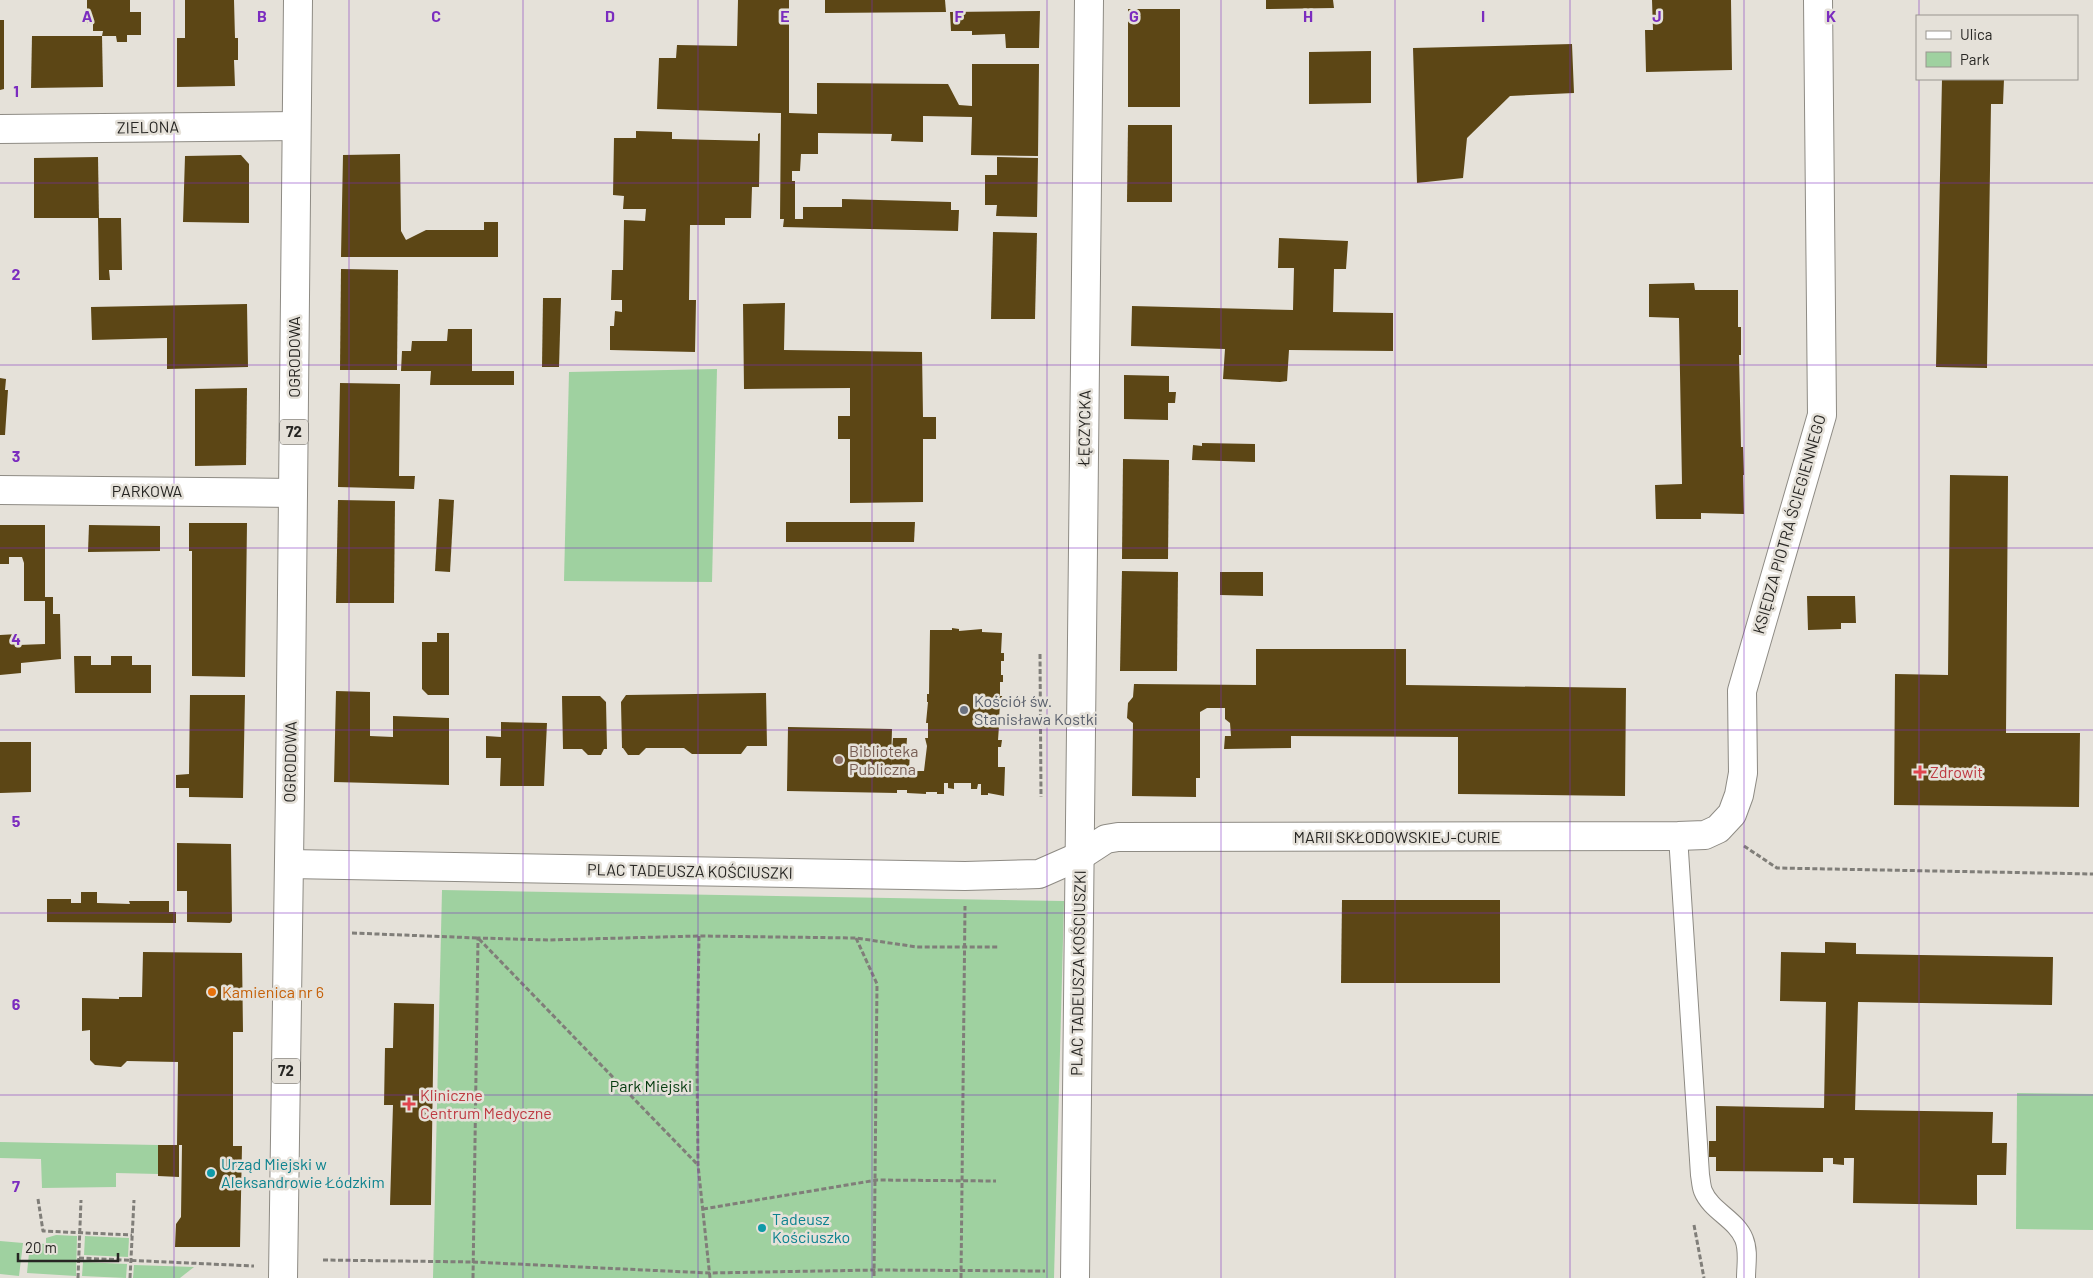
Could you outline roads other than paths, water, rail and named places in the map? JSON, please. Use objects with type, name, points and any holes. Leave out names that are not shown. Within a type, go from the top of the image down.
[{"type":"street","name":"OGRODOWA","points":[[289,864],[298,0]]},
{"type":"street","name":"ŁĘCZYCKA","points":[[1080,856],[1089,0]]},
{"type":"street","name":"KSIĘDZA PIOTRA ŚCIEGIENNEGO","points":[[1718,829],[1732,814],[1739,795],[1743,773],[1742,691],[1822,415],[1818,0]]},
{"type":"street","name":"ZIELONA","points":[[0,129],[296,126]]},
{"type":"street","name":"PARKOWA","points":[[0,490],[293,494]]},
{"type":"street","name":"MARII SKŁODOWSKIEJ-CURIE","points":[[1080,856],[1106,839],[1118,837],[1678,836],[1705,835],[1718,829]]},
{"type":"street","name":"PLAC TADEUSZA KOŚCIUSZKI","points":[[289,864],[965,876],[1039,874],[1080,856],[1075,1275]]},
{"type":"street","name":"72","points":[[283,1278],[289,864]]},
{"type":"lane","points":[[1678,836],[1700,1175],[1703,1191],[1711,1203],[1744,1238],[1747,1250],[1746,1278]]},
{"type":"place","name":"Kościół św. Stanisława Kostki","points":[[964,710]]},
{"type":"place","name":"Biblioteka Publiczna","points":[[839,760]]},
{"type":"place","name":"Zdrowit","points":[[1920,772]]},
{"type":"place","name":"Kamienica nr 6","points":[[212,992]]},
{"type":"place","name":"Kliniczne Centrum Medyczne","points":[[409,1104]]},
{"type":"place","name":"Urząd Miejski w Aleksandrowie Łódzkim","points":[[211,1173]]},
{"type":"place","name":"Tadeusz Kościuszko","points":[[762,1228]]},
{"type":"park label","name":"Park Miejski","points":[[651,1086]]}]
